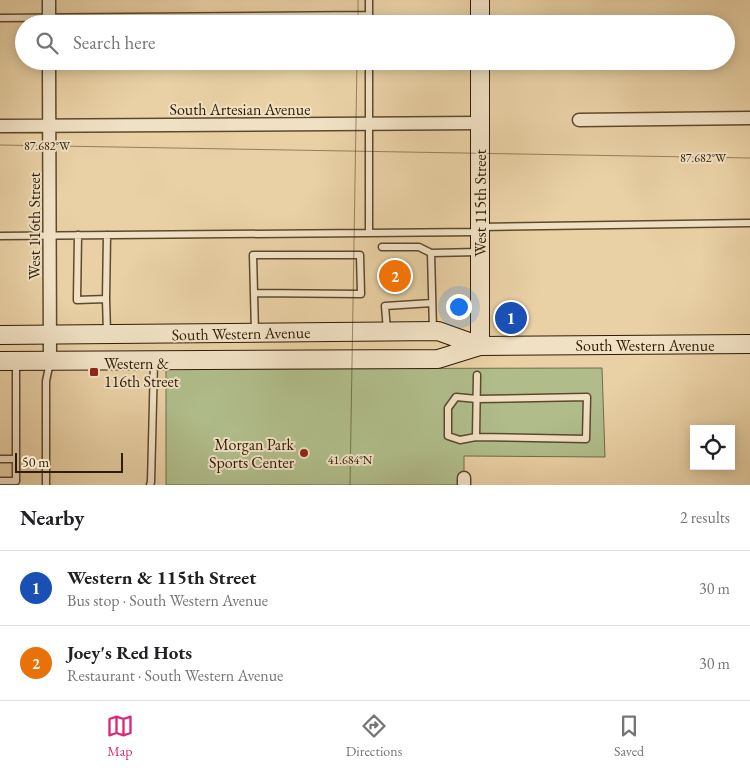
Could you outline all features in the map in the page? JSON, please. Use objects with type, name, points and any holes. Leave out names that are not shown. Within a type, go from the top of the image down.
[{"type":"main road","points":[[480,0],[480,15]]},
{"type":"main road","name":"West 115th Street","points":[[480,70],[480,346]]},
{"type":"main road","name":"South Western Avenue","points":[[0,336],[433,331],[480,346]]},
{"type":"main road","name":"South Western Avenue","points":[[8,361],[438,359],[480,346],[750,344]]},
{"type":"street","points":[[49,0],[50,15]]},
{"type":"street","name":"West 116th Street","points":[[50,70],[50,361]]},
{"type":"street","points":[[579,120],[750,118]]},
{"type":"street","name":"South Artesian Avenue","points":[[0,126],[480,123]]},
{"type":"lane","points":[[369,0],[369,15]]},
{"type":"lane","points":[[0,18],[15,19]]},
{"type":"lane","points":[[369,70],[369,233]]},
{"type":"lane","points":[[0,236],[369,233],[750,223]]},
{"type":"lane","points":[[78,235],[77,300],[106,299]]},
{"type":"lane","points":[[107,235],[107,335]]},
{"type":"lane","points":[[382,247],[419,247],[431,253],[480,252]]},
{"type":"lane","points":[[431,253],[433,331]]},
{"type":"lane","points":[[254,293],[361,294],[360,255],[253,255],[254,293],[256,333]]},
{"type":"lane","points":[[387,332],[385,306],[432,303]]},
{"type":"lane","points":[[150,485],[152,482],[154,360]]},
{"type":"lane","points":[[0,481],[16,481],[8,361]]},
{"type":"lane","points":[[46,485],[46,381],[50,361]]},
{"type":"lane","points":[[476,437],[477,375]]},
{"type":"lane","points":[[456,397],[477,399],[587,397],[586,439],[476,437],[460,440],[448,436],[448,408],[456,397]]},
{"type":"lane","points":[[0,460],[16,459]]},
{"type":"green space","points":[[602,368],[605,457],[464,456],[464,485],[166,485],[166,369]]},
{"type":"place","name":"Joey's Red Hots","points":[[395,276]]},
{"type":"place","name":"Western & 115th Street","points":[[511,318]]},
{"type":"place","name":"Western & 116th Street","points":[[94,372]]},
{"type":"place","name":"Morgan Park Sports Center","points":[[304,453]]}]
